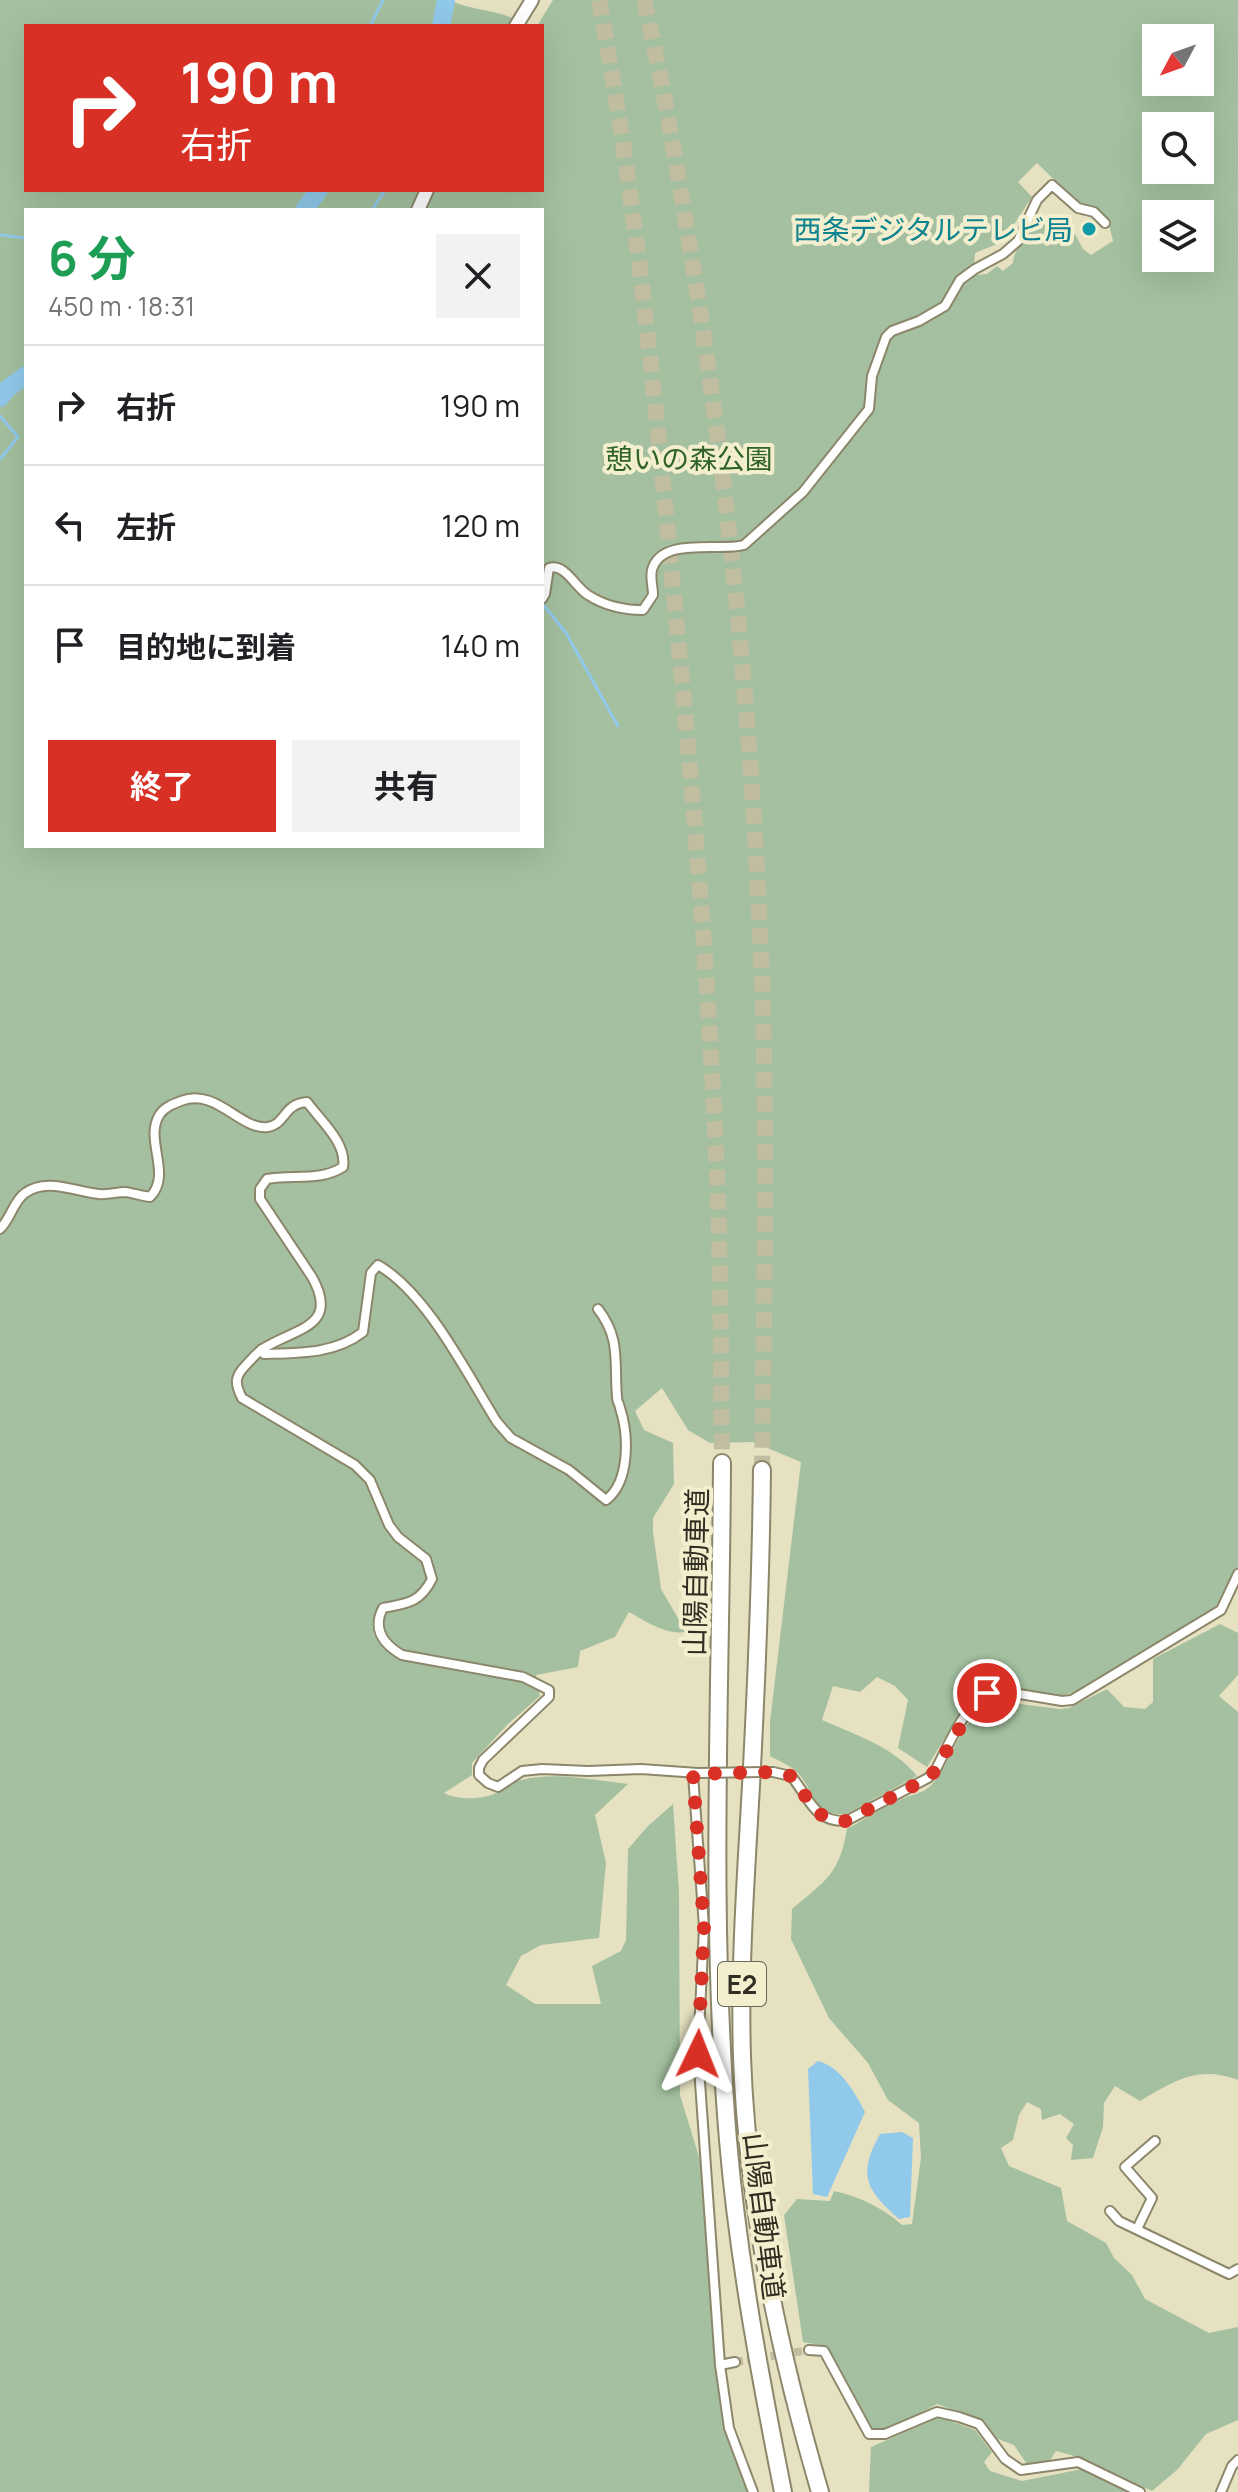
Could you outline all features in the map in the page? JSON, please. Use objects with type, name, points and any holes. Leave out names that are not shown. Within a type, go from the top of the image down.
[{"type":"highway","name":"山陽自動車道","points":[[722,1463],[719,1905],[723,2067],[737,2220],[761,2378],[783,2492]]},
{"type":"highway","name":"山陽自動車道","points":[[762,1470],[758,1646],[744,1906],[742,2060],[752,2176],[764,2250],[789,2370],[820,2492]]},
{"type":"street","points":[[517,24],[532,0]]},
{"type":"street","points":[[544,596],[549,568],[555,566],[588,595],[610,606],[643,610],[653,595],[653,565],[660,558],[676,549],[694,546],[732,548],[744,545],[803,492],[869,409],[872,376],[886,337],[892,331],[919,321],[945,306],[960,280],[1003,254],[1018,241],[1037,200],[1052,185],[1078,208],[1094,212],[1105,223]]},
{"type":"street","points":[[0,1229],[28,1190],[51,1186],[99,1194],[125,1192],[150,1197],[160,1181],[157,1118],[164,1109],[177,1102],[200,1098],[214,1102],[259,1127],[279,1123],[287,1110],[297,1103],[307,1102],[338,1143],[345,1156],[343,1167],[334,1173],[312,1178],[282,1176],[267,1179],[260,1189],[260,1199],[319,1289],[322,1308],[314,1323],[262,1349],[236,1376],[236,1386],[242,1398],[355,1465],[370,1480],[389,1525],[398,1537],[426,1559],[432,1579],[424,1595],[408,1603],[383,1608],[378,1618],[379,1633],[388,1647],[402,1655],[523,1677],[549,1690],[549,1697],[483,1760],[479,1775],[498,1787],[522,1771],[542,1769],[773,1772],[791,1776],[819,1815],[831,1822],[846,1821],[928,1778],[973,1705],[987,1693],[995,1690],[1072,1700],[1221,1610],[1238,1574]]},
{"type":"street","points":[[262,1349],[264,1354],[304,1353],[329,1349],[354,1339],[363,1332],[371,1273],[378,1265],[402,1281],[423,1306],[497,1422],[511,1438],[569,1470],[606,1500],[615,1493],[623,1478],[625,1436],[617,1400],[617,1360],[610,1325],[598,1309]]},
{"type":"street","points":[[696,1773],[704,1927],[698,2054],[720,2365],[729,2428],[753,2492]]},
{"type":"street","points":[[1137,2229],[1152,2198],[1125,2167],[1155,2141]]},
{"type":"street","points":[[1110,2211],[1119,2221],[1229,2274],[1238,2269]]},
{"type":"street","points":[[809,2350],[824,2351],[869,2434],[885,2434],[937,2412],[979,2424],[1005,2459],[1021,2470],[1078,2462],[1140,2492]]},
{"type":"street","points":[[720,2365],[735,2362]]},
{"type":"street","points":[[1221,2492],[1232,2466],[1238,2460]]},
{"type":"green space","name":"憩いの森公園","points":[[0,0],[449,0],[509,16],[523,24],[24,24],[24,192],[544,192],[544,24],[538,24],[553,0],[1238,0],[1238,1567],[1214,1610],[1075,1692],[1060,1696],[992,1684],[970,1697],[927,1767],[898,1748],[908,1700],[895,1686],[877,1677],[860,1692],[833,1686],[822,1720],[886,1749],[917,1776],[846,1814],[835,1814],[816,1802],[796,1771],[770,1756],[770,1722],[801,1462],[753,1442],[710,1443],[688,1430],[662,1388],[635,1411],[644,1430],[673,1443],[674,1484],[653,1518],[653,1532],[661,1589],[686,1632],[663,1630],[629,1612],[615,1637],[580,1651],[578,1667],[536,1675],[540,1696],[507,1725],[472,1763],[472,1775],[444,1793],[458,1798],[483,1797],[519,1781],[548,1776],[628,1784],[595,1815],[606,1863],[599,1938],[541,1945],[521,1956],[506,1985],[535,2004],[601,2004],[592,1966],[621,1951],[626,1940],[628,1849],[673,1804],[679,1893],[680,2095],[703,2170],[724,2429],[747,2492],[0,2492]],"holes":[[[1037,163],[1081,206],[1108,221],[1113,241],[1091,255],[1083,249],[1075,234],[1067,234],[1038,215],[1016,251],[1013,263],[1003,271],[997,266],[987,274],[973,275],[975,253],[997,244],[1007,235],[1032,197],[1018,182]]]},
{"type":"green space","points":[[1220,1624],[1238,1633],[1238,1675],[1219,1696],[1238,1712],[1238,2080],[1210,2074],[1187,2077],[1140,2101],[1115,2086],[1104,2103],[1103,2127],[1093,2158],[1071,2160],[1073,2145],[1066,2138],[1074,2124],[1060,2114],[1042,2120],[1041,2109],[1027,2102],[1019,2115],[1013,2140],[1001,2148],[1009,2166],[1061,2188],[1067,2221],[1106,2243],[1114,2258],[1132,2275],[1145,2299],[1209,2333],[1238,2327],[1238,2420],[1206,2434],[1177,2470],[1152,2491],[1085,2459],[1056,2451],[1049,2462],[1029,2467],[1014,2445],[995,2438],[985,2422],[937,2404],[896,2426],[869,2429],[825,2346],[803,2342],[784,2215],[797,2199],[830,2201],[834,2191],[870,2204],[902,2225],[912,2224],[921,2158],[919,2123],[888,2100],[868,2063],[829,2018],[791,1939],[792,1909],[814,1891],[835,1867],[847,1829],[931,1786],[968,1723],[986,1705],[997,1701],[1069,1708],[1107,1689],[1124,1707],[1145,1709],[1153,1702],[1153,1659]]},
{"type":"green space","points":[[940,2417],[975,2430],[992,2452],[984,2462],[990,2471],[1022,2481],[1082,2469],[1130,2492],[869,2492],[871,2447]]},
{"type":"water","points":[[818,2061],[840,2075],[865,2112],[827,2197],[813,2194],[808,2069]]},
{"type":"water","points":[[902,2132],[913,2138],[910,2217],[899,2219],[872,2190],[867,2171],[880,2134]]},
{"type":"waterway","points":[[371,24],[383,0]]},
{"type":"waterway","points":[[441,24],[446,0]]},
{"type":"waterway","points":[[306,208],[318,192]]},
{"type":"waterway","points":[[373,208],[384,192]]},
{"type":"waterway","points":[[0,235],[24,238]]},
{"type":"waterway","points":[[0,398],[24,376]]},
{"type":"waterway","points":[[0,416],[18,437],[0,459]]},
{"type":"waterway","points":[[544,606],[566,633],[618,726]]},
{"type":"tunnel","points":[[599,0],[631,200],[647,334],[692,797],[716,1147],[722,1463]]},
{"type":"tunnel","points":[[644,0],[672,139],[709,369],[731,551],[748,734],[763,1009],[765,1240],[762,1470]]},
{"type":"tunnel","points":[[735,2362],[809,2350]]},
{"type":"place","name":"西条デジタルテレビ局","points":[[1089,229]]},
{"type":"route","points":[[698,2054],[704,1927],[693,1774],[773,1772],[791,1776],[819,1815],[831,1822],[846,1821],[928,1778],[973,1705],[987,1693]]}]
